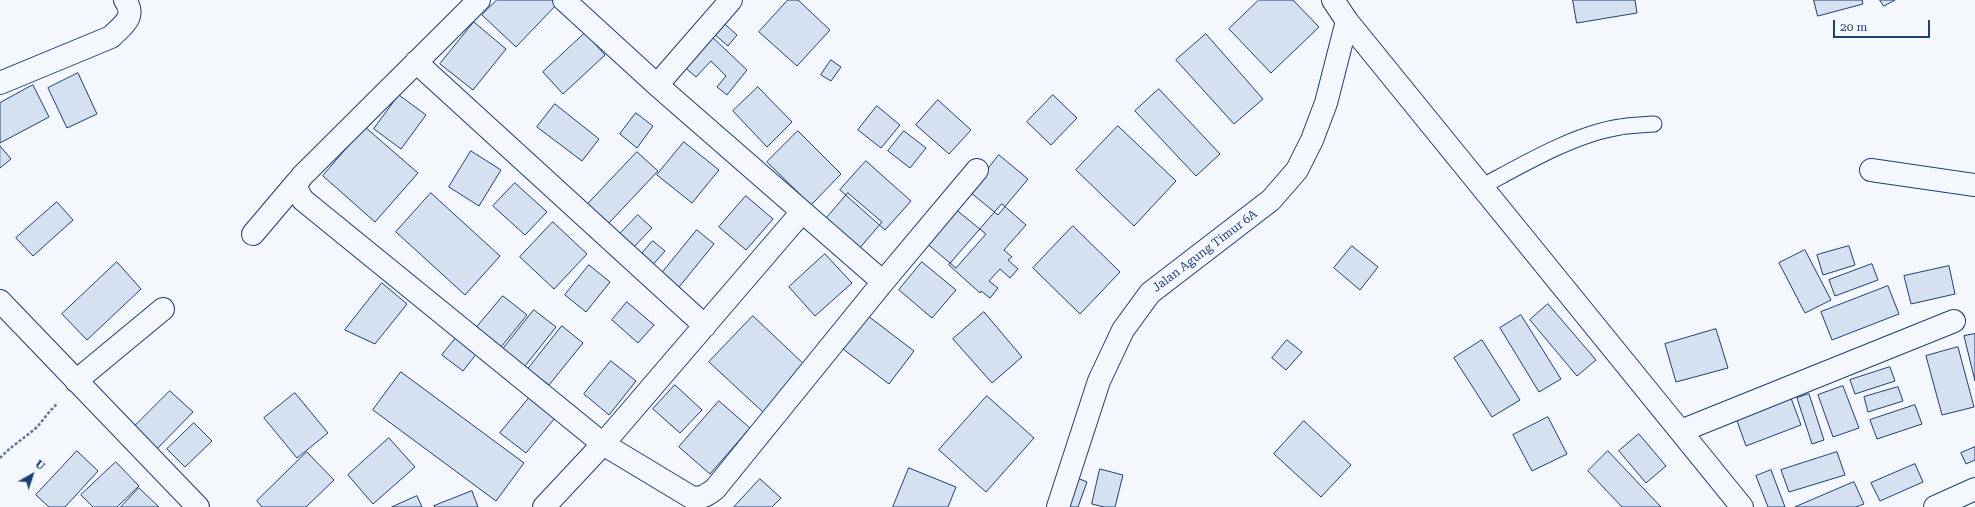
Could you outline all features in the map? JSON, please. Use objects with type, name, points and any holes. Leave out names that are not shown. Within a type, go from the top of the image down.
[{"type":"street","points":[[0,83],[111,37],[126,23],[130,15],[130,7],[125,0]]},
{"type":"street","points":[[253,234],[297,182],[479,0]]},
{"type":"street","points":[[564,0],[657,85],[883,282]]},
{"type":"street","points":[[657,85],[731,0]]},
{"type":"street","points":[[1334,0],[1347,21],[1681,430],[1742,507]]},
{"type":"street","name":"Jalan Agung Timur 6A","points":[[1058,507],[1099,381],[1123,330],[1150,293],[1271,200],[1297,170],[1312,140],[1326,102],[1347,21]]},
{"type":"street","points":[[416,62],[705,326]]},
{"type":"street","points":[[297,182],[297,190],[303,200],[603,444],[691,497],[698,498],[706,496],[715,489],[883,282],[977,170]]},
{"type":"street","points":[[1871,170],[1975,185]]},
{"type":"street","points":[[544,507],[603,444],[802,212]]},
{"type":"street","points":[[0,301],[198,507]]},
{"type":"street","points":[[78,382],[163,309]]},
{"type":"street","points":[[1681,430],[1954,320]]},
{"type":"street","points":[[1722,507],[1724,485]]},
{"type":"street","points":[[1935,507],[1975,489]]},
{"type":"lane","points":[[1481,186],[1544,154],[1586,136],[1619,127],[1654,124]]},
{"type":"path","points":[[0,458],[14,444],[37,426],[48,412],[78,382]]},
{"type":"building","points":[[497,0],[555,0],[558,3],[516,47],[482,15]]},
{"type":"building","points":[[788,0],[798,0],[830,30],[797,66],[759,32]]},
{"type":"building","points":[[1259,0],[1293,0],[1319,27],[1271,73],[1229,29]]},
{"type":"building","points":[[1573,0],[1635,0],[1637,13],[1577,23]]},
{"type":"building","points":[[1814,0],[1862,0],[1863,4],[1818,16]]},
{"type":"building","points":[[1880,0],[1895,0],[1884,6]]},
{"type":"building","points":[[717,17],[737,35],[728,46],[707,28]]},
{"type":"building","points":[[474,22],[506,49],[473,90],[440,64]]},
{"type":"building","points":[[585,33],[605,55],[563,94],[543,72]]},
{"type":"building","points":[[709,34],[747,70],[727,95],[717,87],[726,76],[711,61],[696,77],[681,64]]},
{"type":"building","points":[[1206,34],[1263,99],[1234,124],[1176,60]]},
{"type":"building","points":[[831,60],[841,67],[831,81],[821,75]]},
{"type":"building","points":[[78,73],[97,114],[67,128],[48,88]]},
{"type":"building","points":[[33,85],[49,117],[0,143],[0,103]]},
{"type":"building","points":[[758,87],[792,122],[767,147],[733,111]]},
{"type":"building","points":[[1159,89],[1220,154],[1196,176],[1135,111]]},
{"type":"building","points":[[399,95],[426,115],[401,149],[374,129]]},
{"type":"building","points":[[1053,95],[1077,118],[1051,145],[1027,122]]},
{"type":"building","points":[[938,100],[971,130],[949,154],[916,125]]},
{"type":"building","points":[[555,104],[599,139],[582,161],[537,127]]},
{"type":"building","points":[[877,106],[900,125],[881,148],[858,130]]},
{"type":"building","points":[[636,113],[653,126],[637,148],[620,134]]},
{"type":"building","points":[[1118,126],[1176,181],[1134,226],[1076,170]]},
{"type":"building","points":[[365,127],[418,173],[375,222],[323,176]]},
{"type":"building","points":[[798,131],[841,174],[811,205],[767,162]]},
{"type":"building","points":[[904,131],[926,148],[910,168],[888,151]]},
{"type":"building","points":[[684,142],[719,170],[692,203],[657,175]]},
{"type":"building","points":[[0,146],[11,159],[0,168]]},
{"type":"building","points":[[471,151],[501,170],[479,206],[449,187]]},
{"type":"building","points":[[637,152],[658,171],[608,224],[587,205]]},
{"type":"building","points":[[999,155],[1028,179],[998,215],[970,192]]},
{"type":"building","points":[[866,161],[911,201],[885,230],[840,190]]},
{"type":"building","points":[[515,183],[547,212],[525,235],[493,206]]},
{"type":"building","points":[[431,193],[500,256],[465,295],[396,232]]},
{"type":"building","points":[[848,193],[882,222],[858,250],[824,221]]},
{"type":"building","points":[[746,196],[773,219],[746,250],[719,227]]},
{"type":"building","points":[[57,202],[73,220],[33,256],[16,238]]},
{"type":"building","points":[[1002,204],[1026,225],[1004,250],[1012,257],[1008,260],[1018,269],[1010,278],[1000,269],[989,281],[998,288],[990,298],[981,291],[980,293],[949,265]]},
{"type":"building","points":[[954,208],[986,234],[956,268],[925,242]]},
{"type":"building","points":[[638,215],[652,228],[632,249],[618,236]]},
{"type":"building","points":[[553,222],[587,254],[554,289],[520,257]]},
{"type":"building","points":[[1073,226],[1120,272],[1080,314],[1033,268]]},
{"type":"building","points":[[697,230],[714,244],[675,292],[658,278]]},
{"type":"building","points":[[653,241],[665,251],[649,269],[637,259]]},
{"type":"building","points":[[1352,246],[1378,267],[1360,290],[1334,268]]},
{"type":"building","points":[[1849,246],[1855,265],[1823,275],[1817,255]]},
{"type":"building","points":[[1805,250],[1831,300],[1805,313],[1779,263]]},
{"type":"building","points":[[825,254],[852,283],[815,316],[789,287]]},
{"type":"building","points":[[117,262],[141,289],[87,340],[62,314]]},
{"type":"building","points":[[922,262],[956,290],[932,318],[899,290]]},
{"type":"building","points":[[1872,264],[1878,280],[1835,296],[1829,280]]},
{"type":"building","points":[[589,265],[610,282],[586,312],[565,295]]},
{"type":"building","points":[[1949,266],[1955,294],[1911,304],[1904,276]]},
{"type":"building","points":[[382,283],[407,304],[375,344],[345,330]]},
{"type":"building","points":[[1888,286],[1899,314],[1832,340],[1821,312]]},
{"type":"building","points":[[503,296],[527,315],[501,347],[477,327]]},
{"type":"building","points":[[627,302],[654,325],[638,343],[612,320]]},
{"type":"building","points":[[1548,304],[1596,360],[1577,376],[1530,320]]},
{"type":"building","points":[[534,310],[556,327],[525,366],[503,349]]},
{"type":"building","points":[[984,312],[1022,357],[992,383],[953,339]]},
{"type":"building","points":[[1521,315],[1561,379],[1539,392],[1500,328]]},
{"type":"building","points":[[753,316],[807,367],[764,413],[709,362]]},
{"type":"building","points":[[868,316],[914,351],[889,384],[843,349]]},
{"type":"building","points":[[562,326],[583,343],[549,385],[528,369]]},
{"type":"building","points":[[1716,329],[1728,368],[1676,382],[1665,344]]},
{"type":"building","points":[[1975,334],[1975,381],[1964,336]]},
{"type":"building","points":[[456,338],[477,353],[463,371],[442,355]]},
{"type":"building","points":[[1287,340],[1302,352],[1286,370],[1272,358]]},
{"type":"building","points":[[1482,340],[1520,400],[1492,417],[1454,358]]},
{"type":"building","points":[[1958,347],[1974,407],[1942,415],[1926,356]]},
{"type":"building","points":[[611,361],[636,381],[609,415],[584,394]]},
{"type":"building","points":[[1890,367],[1895,381],[1855,394],[1850,380]]},
{"type":"building","points":[[401,372],[524,463],[496,501],[373,410]]},
{"type":"building","points":[[675,385],[702,410],[680,433],[653,409]]},
{"type":"building","points":[[1843,386],[1859,428],[1833,437],[1818,395]]},
{"type":"building","points":[[1898,387],[1903,401],[1868,412],[1864,397]]},
{"type":"building","points":[[170,391],[193,412],[154,452],[131,430]]},
{"type":"building","points":[[295,393],[328,433],[297,458],[264,418]]},
{"type":"building","points":[[1809,394],[1824,440],[1812,444],[1797,398]]},
{"type":"building","points":[[987,396],[1034,438],[986,492],[939,450]]},
{"type":"building","points":[[530,397],[555,418],[526,453],[500,433]]},
{"type":"building","points":[[1791,398],[1801,425],[1746,446],[1736,418]]},
{"type":"building","points":[[719,401],[750,428],[710,474],[679,447]]},
{"type":"building","points":[[1915,405],[1922,424],[1877,439],[1870,420]]},
{"type":"building","points":[[1548,417],[1567,454],[1532,471],[1513,435]]},
{"type":"building","points":[[1304,421],[1351,465],[1321,497],[1274,454]]},
{"type":"building","points":[[194,423],[212,441],[185,467],[167,449]]},
{"type":"building","points":[[1639,434],[1666,466],[1646,483],[1619,451]]},
{"type":"building","points":[[389,438],[415,467],[373,504],[348,475]]},
{"type":"building","points":[[1975,447],[1975,460],[1966,464],[1961,453]]},
{"type":"building","points":[[77,451],[98,471],[65,507],[49,507],[36,495]]},
{"type":"building","points":[[1608,451],[1661,507],[1622,507],[1588,471]]},
{"type":"building","points":[[307,452],[334,480],[306,507],[262,507],[257,501]]},
{"type":"building","points":[[1837,452],[1845,475],[1789,492],[1781,470]]},
{"type":"building","points":[[116,462],[139,486],[117,507],[93,507],[81,495]]},
{"type":"building","points":[[1915,464],[1923,482],[1880,501],[1871,483]]},
{"type":"building","points":[[909,468],[956,487],[948,507],[893,507]]},
{"type":"building","points":[[1100,469],[1123,475],[1115,507],[1104,507],[1092,504]]},
{"type":"building","points":[[1771,470],[1785,507],[1768,507],[1756,476]]},
{"type":"building","points":[[1075,477],[1087,482],[1078,507],[1064,507]]},
{"type":"building","points":[[760,479],[781,498],[772,507],[734,507]]},
{"type":"building","points":[[1854,482],[1864,504],[1856,507],[1795,507]]},
{"type":"building","points":[[139,488],[159,507],[121,507]]},
{"type":"building","points":[[472,491],[478,507],[434,506]]},
{"type":"building","points":[[417,496],[422,507],[392,507]]}]
